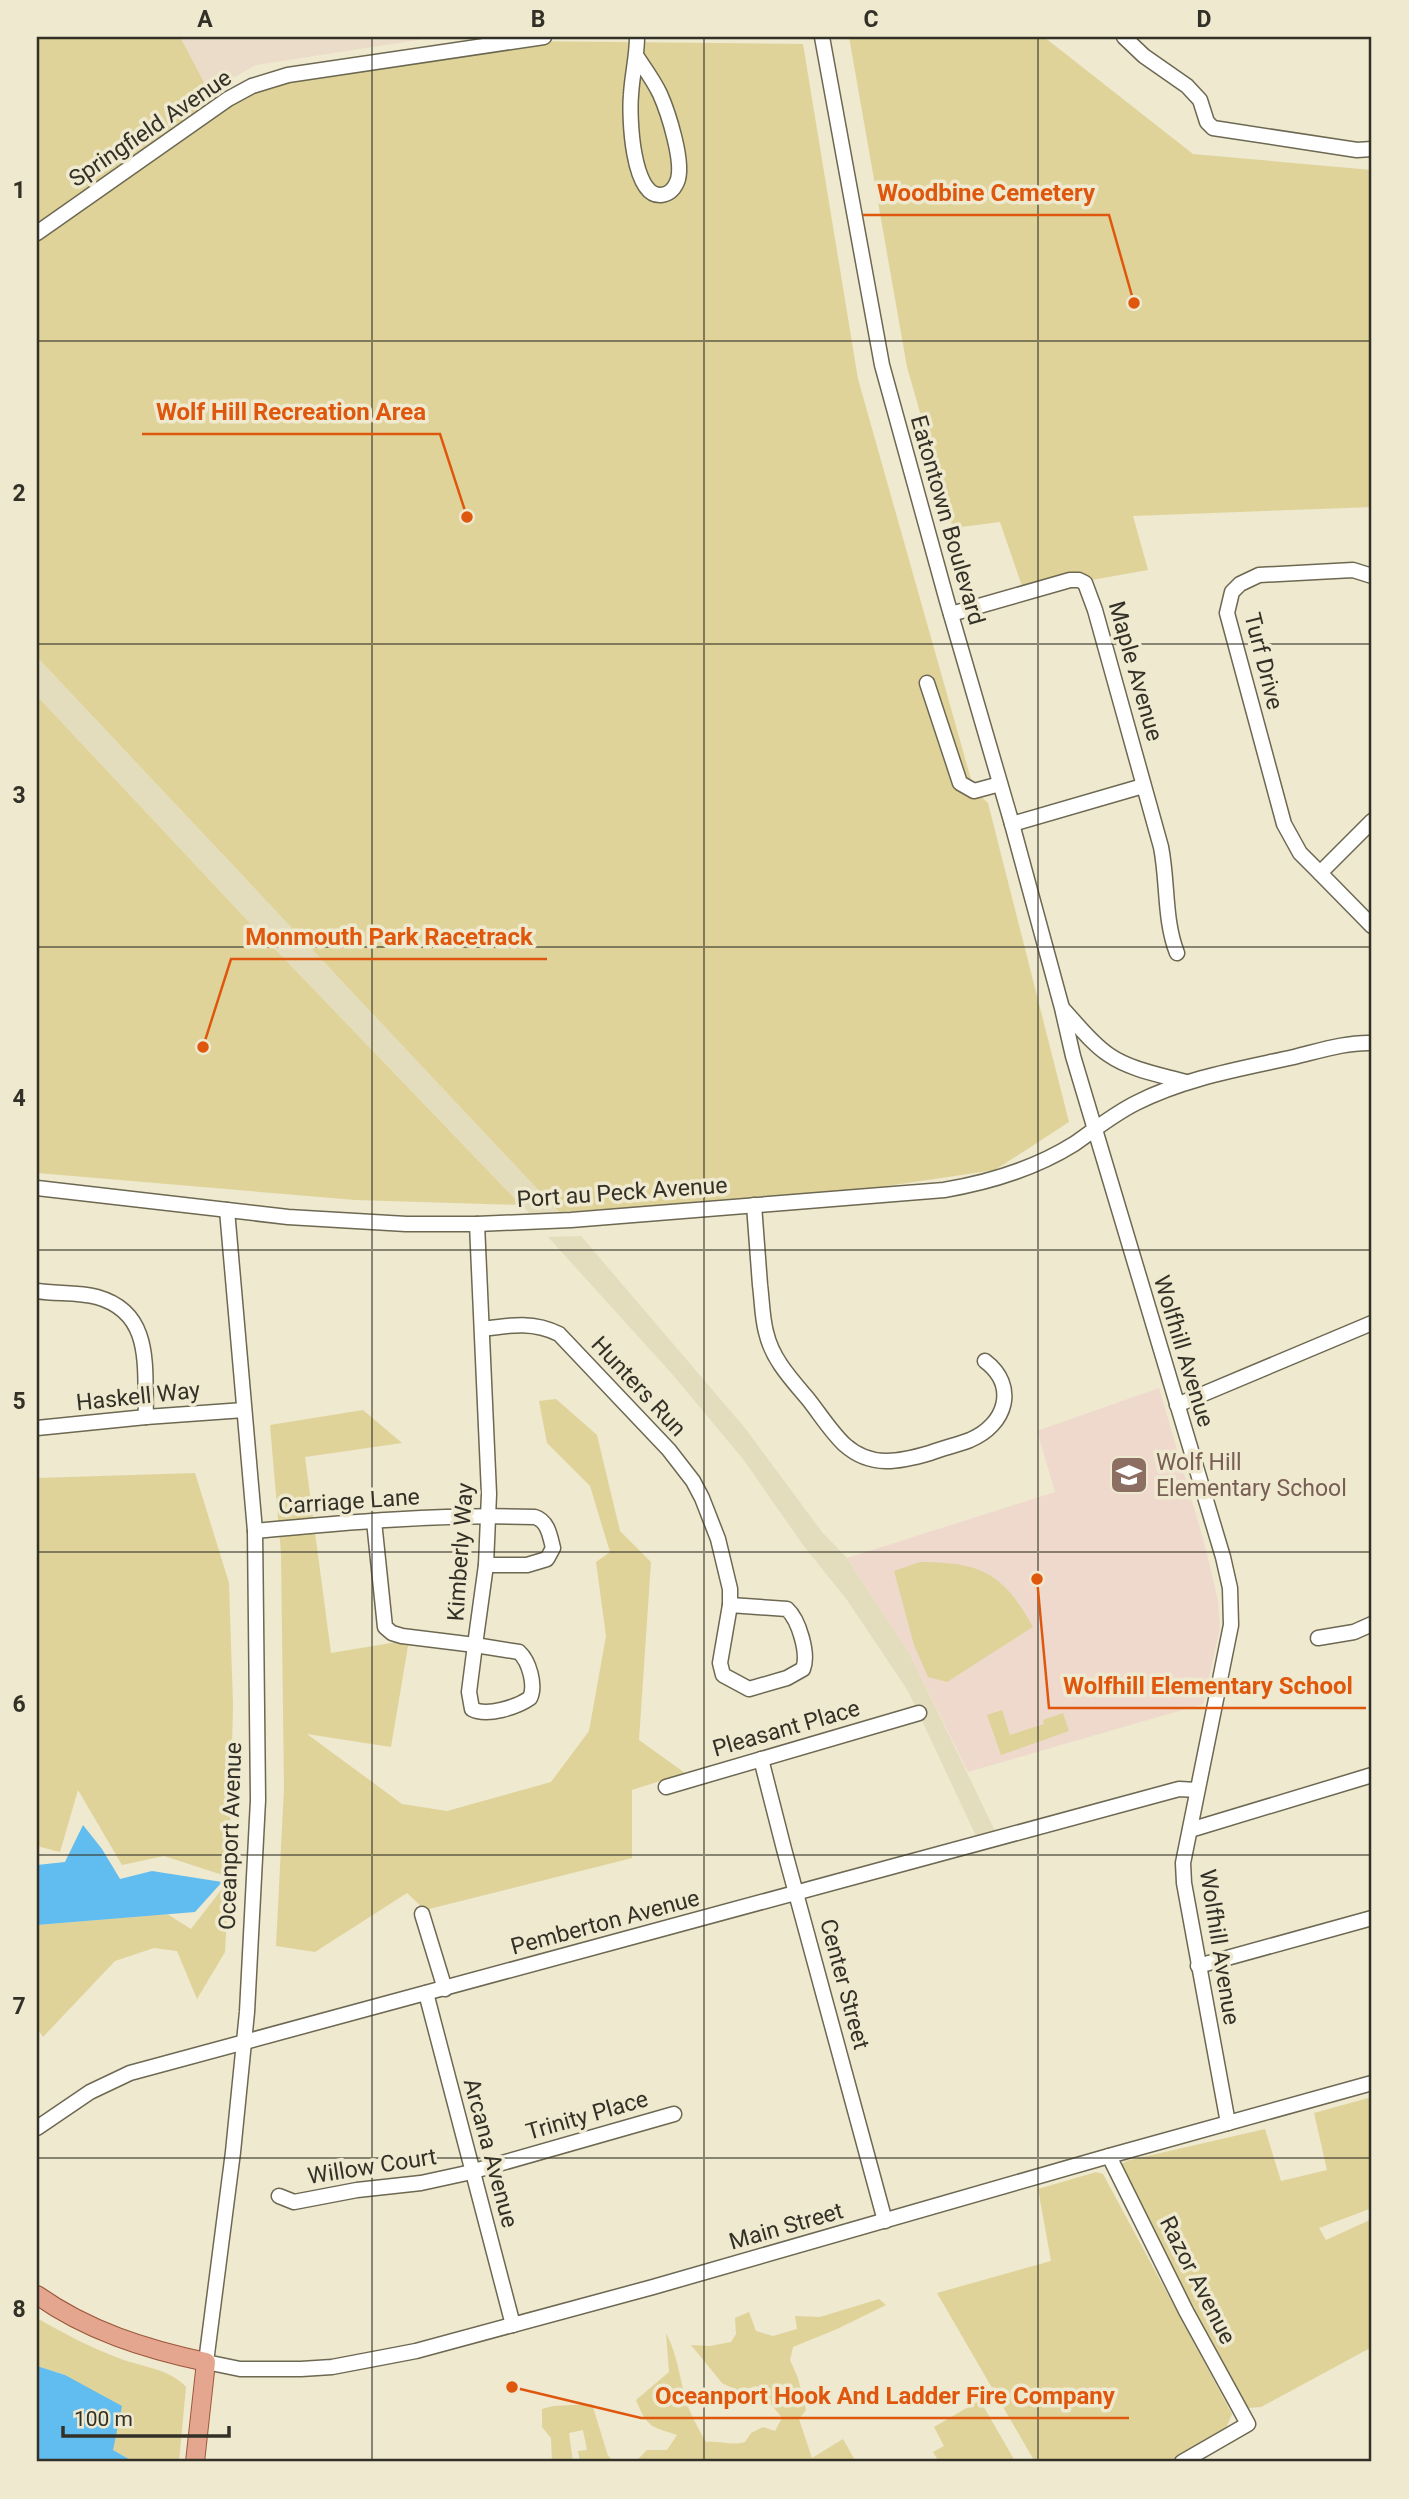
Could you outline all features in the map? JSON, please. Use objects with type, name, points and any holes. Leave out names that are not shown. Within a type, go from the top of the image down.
[{"type":"main road","points":[[37,2295],[72,2317],[128,2343],[206,2362]]},
{"type":"main road","name":"Oceanport Avenue","points":[[195,2462],[206,2362]]},
{"type":"street","name":"Springfield Avenue","points":[[37,233],[228,99],[252,86],[288,75],[544,37]]},
{"type":"street","points":[[637,37],[631,94],[637,170],[645,187],[651,192],[667,194],[676,186],[679,177],[677,152],[659,93],[637,57]]},
{"type":"street","name":"Eatontown Boulevard","points":[[822,37],[882,365],[1062,1007]]},
{"type":"street","points":[[1124,37],[1144,56],[1187,86],[1200,100],[1207,122],[1213,128],[1357,150],[1372,149]]},
{"type":"street","name":"Turf Drive","points":[[1372,576],[1353,570],[1259,575],[1240,584],[1228,603],[1227,620],[1284,824],[1300,853],[1372,926]]},
{"type":"street","name":"Maple Avenue","points":[[951,614],[1070,580],[1085,583],[1096,610],[1143,786]]},
{"type":"street","points":[[926,683],[960,783],[974,791],[1000,784]]},
{"type":"street","points":[[1012,824],[1143,786],[1165,869],[1169,926],[1177,953]]},
{"type":"street","points":[[1320,873],[1372,821]]},
{"type":"street","points":[[1062,1007],[1093,1042],[1110,1056],[1132,1067],[1186,1082],[1345,1045],[1372,1043]]},
{"type":"street","name":"Wolfhill Avenue","points":[[1062,1007],[1068,1040],[1094,1130],[1223,1557],[1230,1588],[1231,1612],[1223,1669],[1184,1853],[1183,1874],[1228,2123]]},
{"type":"street","name":"Port au Peck Avenue","points":[[37,1188],[349,1221],[477,1224],[571,1220],[944,1190],[979,1184],[1036,1164],[1132,1105],[1159,1091],[1186,1082]]},
{"type":"street","points":[[754,1205],[763,1319],[769,1343],[786,1374],[842,1441],[856,1453],[878,1461],[902,1461],[965,1442],[984,1433],[998,1419],[1004,1395],[995,1368],[985,1361]]},
{"type":"street","name":"Oceanport Avenue","points":[[206,2362],[244,2044],[258,1800],[255,1531],[227,1210]]},
{"type":"street","name":"Kimberly Way","points":[[374,1521],[385,1627],[393,1633],[475,1646],[486,1564],[488,1516],[477,1224]]},
{"type":"street","points":[[37,1291],[95,1297],[121,1306],[138,1325],[143,1352],[146,1417]]},
{"type":"street","points":[[1177,1405],[1372,1323]]},
{"type":"street","name":"Hunters Run","points":[[483,1329],[527,1324],[544,1328],[564,1338],[680,1464],[702,1498],[718,1539],[730,1589],[730,1605]]},
{"type":"street","name":"Haskell Way","points":[[37,1428],[244,1410]]},
{"type":"street","name":"Carriage Lane","points":[[255,1531],[374,1521],[488,1516],[540,1519],[550,1535],[553,1548],[547,1559],[534,1564],[486,1564]]},
{"type":"street","points":[[730,1605],[788,1609],[796,1621],[805,1656],[803,1669],[788,1678],[750,1689],[723,1675],[720,1663],[730,1605]]},
{"type":"street","points":[[1318,1638],[1354,1632],[1372,1625]]},
{"type":"street","points":[[475,1646],[519,1652],[524,1657],[531,1679],[533,1692],[530,1698],[492,1711],[472,1709],[469,1692],[475,1646]]},
{"type":"street","name":"Pleasant Place","points":[[666,1787],[919,1713]]},
{"type":"street","name":"Center Street","points":[[761,1759],[886,2221]]},
{"type":"street","points":[[1190,1830],[1372,1775]]},
{"type":"street","name":"Pemberton Avenue","points":[[37,2128],[116,2078],[1179,1789],[1197,1790]]},
{"type":"street","points":[[422,1914],[444,1989]]},
{"type":"street","points":[[1198,1966],[1372,1918]]},
{"type":"street","name":"Arcana Avenue","points":[[426,1993],[513,2325]]},
{"type":"street","name":"Main Street","points":[[206,2362],[240,2369],[301,2370],[332,2367],[415,2351],[1372,2083]]},
{"type":"street","name":"Trinity Place","points":[[472,2170],[674,2114]]},
{"type":"street","name":"Razor Avenue","points":[[1109,2156],[1186,2311],[1248,2424],[1182,2462]]},
{"type":"street","name":"Willow Court","points":[[279,2196],[293,2202],[357,2189],[421,2183],[472,2170]]},
{"type":"shaded area","points":[[37,37],[180,37],[217,107],[273,80],[519,41],[803,44],[858,379],[974,790],[988,803],[1069,1122],[995,1170],[820,1196],[559,1212],[37,657]]},
{"type":"shaded area","points":[[180,37],[437,37],[256,65],[227,81],[210,95]]},
{"type":"shaded area","points":[[849,37],[1044,37],[1193,154],[1372,170],[1372,507],[1133,516],[1148,570],[1024,592],[1000,522],[953,528],[907,367]]},
{"type":"shaded area","points":[[37,657],[559,1212],[530,1214],[248,921],[37,696]]},
{"type":"shaded area","points":[[37,696],[248,921],[521,1205],[355,1200],[37,1173]]},
{"type":"shaded area","points":[[581,1236],[745,1428],[822,1532],[847,1558],[911,1656],[995,1831],[976,1836],[908,1691],[847,1600],[803,1545],[743,1459],[673,1375],[548,1237]]},
{"type":"shaded area","points":[[1159,1388],[1218,1600],[1220,1628],[1203,1704],[968,1772],[911,1656],[847,1558],[1055,1492],[1037,1431]]},
{"type":"shaded area","points":[[556,1399],[597,1435],[620,1531],[651,1562],[639,1740],[685,1773],[632,1790],[632,1858],[425,1910],[407,1893],[315,1952],[276,1946],[284,1788],[281,1553],[270,1425],[363,1410],[402,1443],[305,1457],[331,1653],[409,1640],[391,1747],[307,1734],[402,1804],[447,1811],[551,1782],[589,1731],[606,1636],[596,1562],[610,1552],[590,1486],[547,1443],[539,1401]]},
{"type":"shaded area","points":[[195,1473],[229,1583],[233,1705],[229,1877],[164,1856],[122,1865],[78,1790],[60,1852],[37,1846],[37,1478]]},
{"type":"shaded area","points":[[920,1562],[959,1565],[988,1574],[1011,1594],[1033,1627],[947,1682],[928,1677],[914,1645],[894,1571]]},
{"type":"shaded area","points":[[1002,1710],[1010,1735],[1044,1724],[1043,1720],[1063,1713],[1069,1731],[1001,1755],[987,1715]]},
{"type":"shaded area","points":[[229,1880],[225,1952],[197,1999],[177,1951],[154,1948],[115,1961],[43,2037],[37,2028],[37,1925],[167,1914],[191,1929]]},
{"type":"shaded area","points":[[1372,2097],[1372,2208],[1319,2228],[1326,2240],[1372,2219],[1372,2347],[1261,2407],[1248,2408],[1243,2404],[1120,2173],[1122,2164],[1265,2129],[1281,2181],[1327,2170],[1314,2113]]},
{"type":"shaded area","points":[[1096,2172],[1103,2174],[1232,2414],[1226,2428],[1168,2462],[1035,2462],[937,2293],[1051,2261],[1038,2189]]},
{"type":"shaded area","points":[[879,2299],[886,2305],[793,2347],[790,2360],[798,2378],[806,2410],[799,2419],[812,2458],[843,2439],[856,2462],[635,2462],[647,2450],[667,2450],[677,2435],[651,2425],[636,2400],[669,2372],[666,2333],[687,2403],[706,2442],[740,2443],[763,2427],[775,2431],[782,2418],[767,2399],[766,2393],[756,2386],[740,2392],[722,2383],[691,2345],[710,2346],[731,2342],[736,2334],[735,2318],[749,2312],[756,2331],[773,2336],[797,2329],[795,2316],[820,2317]]},
{"type":"shaded area","points":[[37,2318],[99,2350],[164,2372],[186,2387],[179,2462],[134,2462],[113,2450],[65,2375],[37,2366]]},
{"type":"shaded area","points":[[977,2402],[982,2404],[1015,2461],[939,2462],[933,2452],[944,2446],[934,2427]]},
{"type":"shaded area","points":[[592,2404],[608,2456],[615,2462],[580,2462],[578,2451],[587,2450],[583,2430],[569,2433],[573,2462],[552,2462],[551,2438],[542,2427],[542,2409]]},
{"type":"water","points":[[83,1825],[102,1849],[120,1879],[152,1871],[222,1882],[195,1912],[37,1925],[37,1865],[65,1862]]},
{"type":"water","points":[[37,2366],[65,2375],[122,2406],[113,2450],[134,2462],[37,2462]]},
{"type":"place","name":"Woodbine Cemetery","points":[[1134,303]]},
{"type":"place","name":"Wolf Hill Recreation Area","points":[[467,517]]},
{"type":"place","name":"Monmouth Park Racetrack","points":[[203,1047]]},
{"type":"place","name":"Wolf Hill Elementary School","points":[[1129,1475]]},
{"type":"place","name":"Wolfhill Elementary School","points":[[1037,1579]]},
{"type":"place","name":"Oceanport Hook And Ladder Fire Company","points":[[512,2387]]}]
